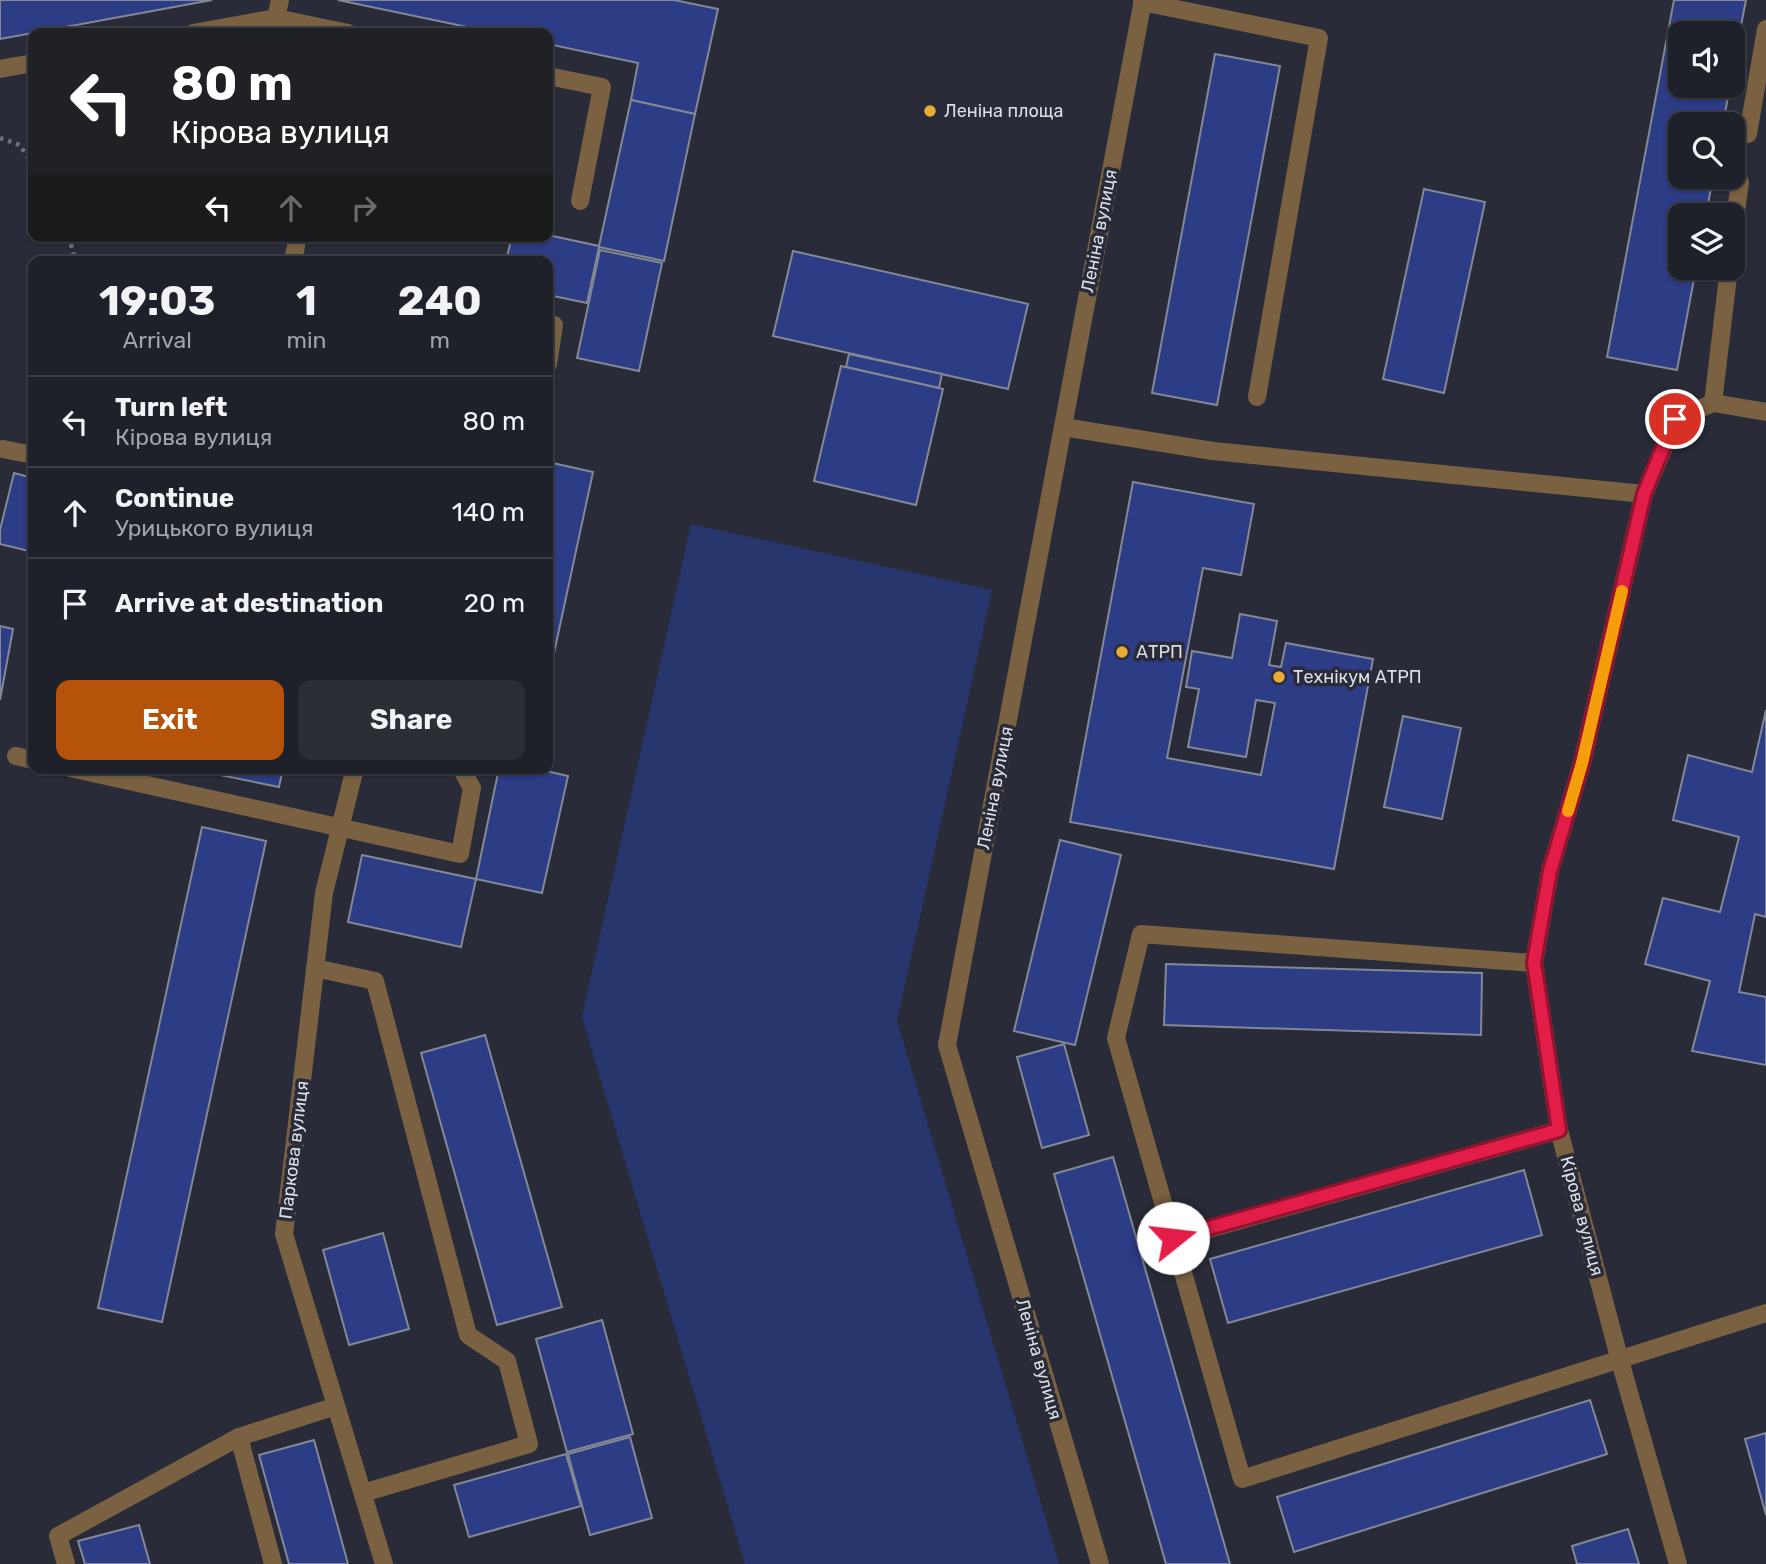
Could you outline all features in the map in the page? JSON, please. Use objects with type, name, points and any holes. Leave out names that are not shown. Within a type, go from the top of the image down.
[{"type":"street","points":[[1142,1],[1319,38],[1257,397]]},
{"type":"street","name":"Леніна вулиця","points":[[1100,1564],[947,1045],[1142,1]]},
{"type":"street","points":[[219,28],[277,17],[326,28]]},
{"type":"street","points":[[1748,134],[1766,29]]},
{"type":"street","points":[[0,69],[28,64]]},
{"type":"street","points":[[553,77],[602,88],[580,201]]},
{"type":"street","points":[[1728,280],[1713,403],[1766,412]]},
{"type":"street","name":"Кірова вулиця","points":[[1678,1564],[1620,1361],[1559,1130],[1534,962],[1550,871],[1582,763],[1644,494],[1675,419],[1713,403]]},
{"type":"street","points":[[1063,427],[1213,451],[1644,494]]},
{"type":"street","points":[[3,449],[28,454]]},
{"type":"street","points":[[97,774],[460,854],[472,788],[464,774]]},
{"type":"street","name":"Паркова вулиця","points":[[354,774],[324,893],[284,1234],[384,1564]]},
{"type":"street","points":[[1534,962],[1141,934],[1116,1038],[1242,1479],[1766,1313]]},
{"type":"street","points":[[315,968],[375,981],[468,1335],[507,1361],[528,1444],[363,1493]]},
{"type":"street","points":[[1173,1238],[1559,1130]]},
{"type":"street","points":[[66,1564],[58,1535],[239,1437],[336,1406]]},
{"type":"street","points":[[239,1437],[273,1564]]},
{"type":"path","points":[[0,138],[20,145],[28,158]]},
{"type":"shaded area","points":[[691,524],[992,590],[897,1021],[1059,1564],[745,1564],[582,1017]]},
{"type":"building","points":[[0,0],[212,0],[60,28],[28,28],[28,34],[0,39]]},
{"type":"building","points":[[338,0],[674,0],[718,9],[695,114],[631,100],[638,63],[553,45],[553,28],[472,28]]},
{"type":"building","points":[[1674,0],[1746,0],[1742,21],[1670,21]]},
{"type":"building","points":[[1668,32],[1668,98],[1728,98],[1725,112],[1668,112],[1668,189],[1711,189],[1708,203],[1668,203],[1668,280],[1694,280],[1677,370],[1607,357]]},
{"type":"building","points":[[1215,54],[1280,66],[1217,405],[1152,393]]},
{"type":"building","points":[[631,100],[695,114],[664,261],[599,247],[587,303],[553,296],[553,256],[507,256],[511,242],[553,242],[553,236],[599,246]]},
{"type":"building","points":[[1424,189],[1485,202],[1444,393],[1383,379]]},
{"type":"building","points":[[600,250],[662,263],[639,371],[577,358]]},
{"type":"building","points":[[793,251],[1028,304],[1008,389],[773,336]]},
{"type":"building","points":[[849,354],[942,374],[939,388],[846,367]]},
{"type":"building","points":[[841,366],[943,389],[916,505],[814,481]]},
{"type":"building","points":[[553,463],[593,472],[553,658]]},
{"type":"building","points":[[14,473],[28,477],[28,551],[0,544],[0,530]]},
{"type":"building","name":"Технікум АТРП","points":[[1133,482],[1254,504],[1241,575],[1203,568],[1167,758],[1261,775],[1275,703],[1256,700],[1246,757],[1188,747],[1199,689],[1186,687],[1192,651],[1232,658],[1240,614],[1277,621],[1269,665],[1281,667],[1286,643],[1373,659],[1334,869],[1070,822]]},
{"type":"building","points":[[0,626],[13,629],[0,700]]},
{"type":"building","points":[[1766,710],[1766,917],[1755,914],[1739,992],[1766,997],[1766,1065],[1692,1051],[1710,981],[1645,964],[1663,898],[1720,912],[1739,837],[1673,820],[1688,755],[1752,772]]},
{"type":"building","points":[[1403,716],[1461,728],[1442,819],[1384,807]]},
{"type":"building","points":[[553,773],[568,776],[542,893],[476,879],[498,774]]},
{"type":"building","points":[[215,774],[282,774],[279,787]]},
{"type":"building","points":[[202,827],[266,841],[162,1322],[98,1308]]},
{"type":"building","points":[[1060,840],[1121,855],[1075,1045],[1014,1031]]},
{"type":"building","points":[[362,855],[476,879],[461,947],[348,922]]},
{"type":"building","points":[[1166,964],[1482,973],[1481,1035],[1164,1025]]},
{"type":"building","points":[[485,1035],[562,1307],[497,1325],[421,1053]]},
{"type":"building","points":[[1064,1044],[1089,1135],[1042,1148],[1017,1057]]},
{"type":"building","points":[[1113,1157],[1230,1564],[1166,1564],[1054,1174]]},
{"type":"building","points":[[1524,1170],[1542,1235],[1228,1323],[1210,1259]]},
{"type":"building","points":[[383,1233],[409,1329],[349,1345],[323,1250]]},
{"type":"building","points":[[602,1320],[633,1434],[567,1452],[536,1339]]},
{"type":"building","points":[[1590,1400],[1607,1454],[1294,1552],[1277,1497]]},
{"type":"building","points":[[1766,1433],[1766,1515],[1745,1439]]},
{"type":"building","points":[[630,1437],[652,1518],[590,1535],[568,1454]]},
{"type":"building","points":[[314,1440],[348,1564],[289,1564],[259,1455]]},
{"type":"building","points":[[566,1454],[581,1506],[469,1537],[454,1485]]},
{"type":"building","points":[[139,1525],[150,1564],[85,1564],[78,1541]]},
{"type":"building","points":[[1628,1529],[1639,1564],[1577,1564],[1572,1546]]},
{"type":"slow traffic","points":[[1568,811],[1582,763],[1622,591]]},
{"type":"place","name":"Леніна площа","points":[[930,111]]},
{"type":"place","name":"АТРП","points":[[1122,652]]},
{"type":"place","name":"Технікум АТРП","points":[[1279,677]]},
{"type":"route","points":[[1173,1238],[1559,1130],[1534,962],[1550,871],[1582,763],[1644,494],[1675,419]]}]
